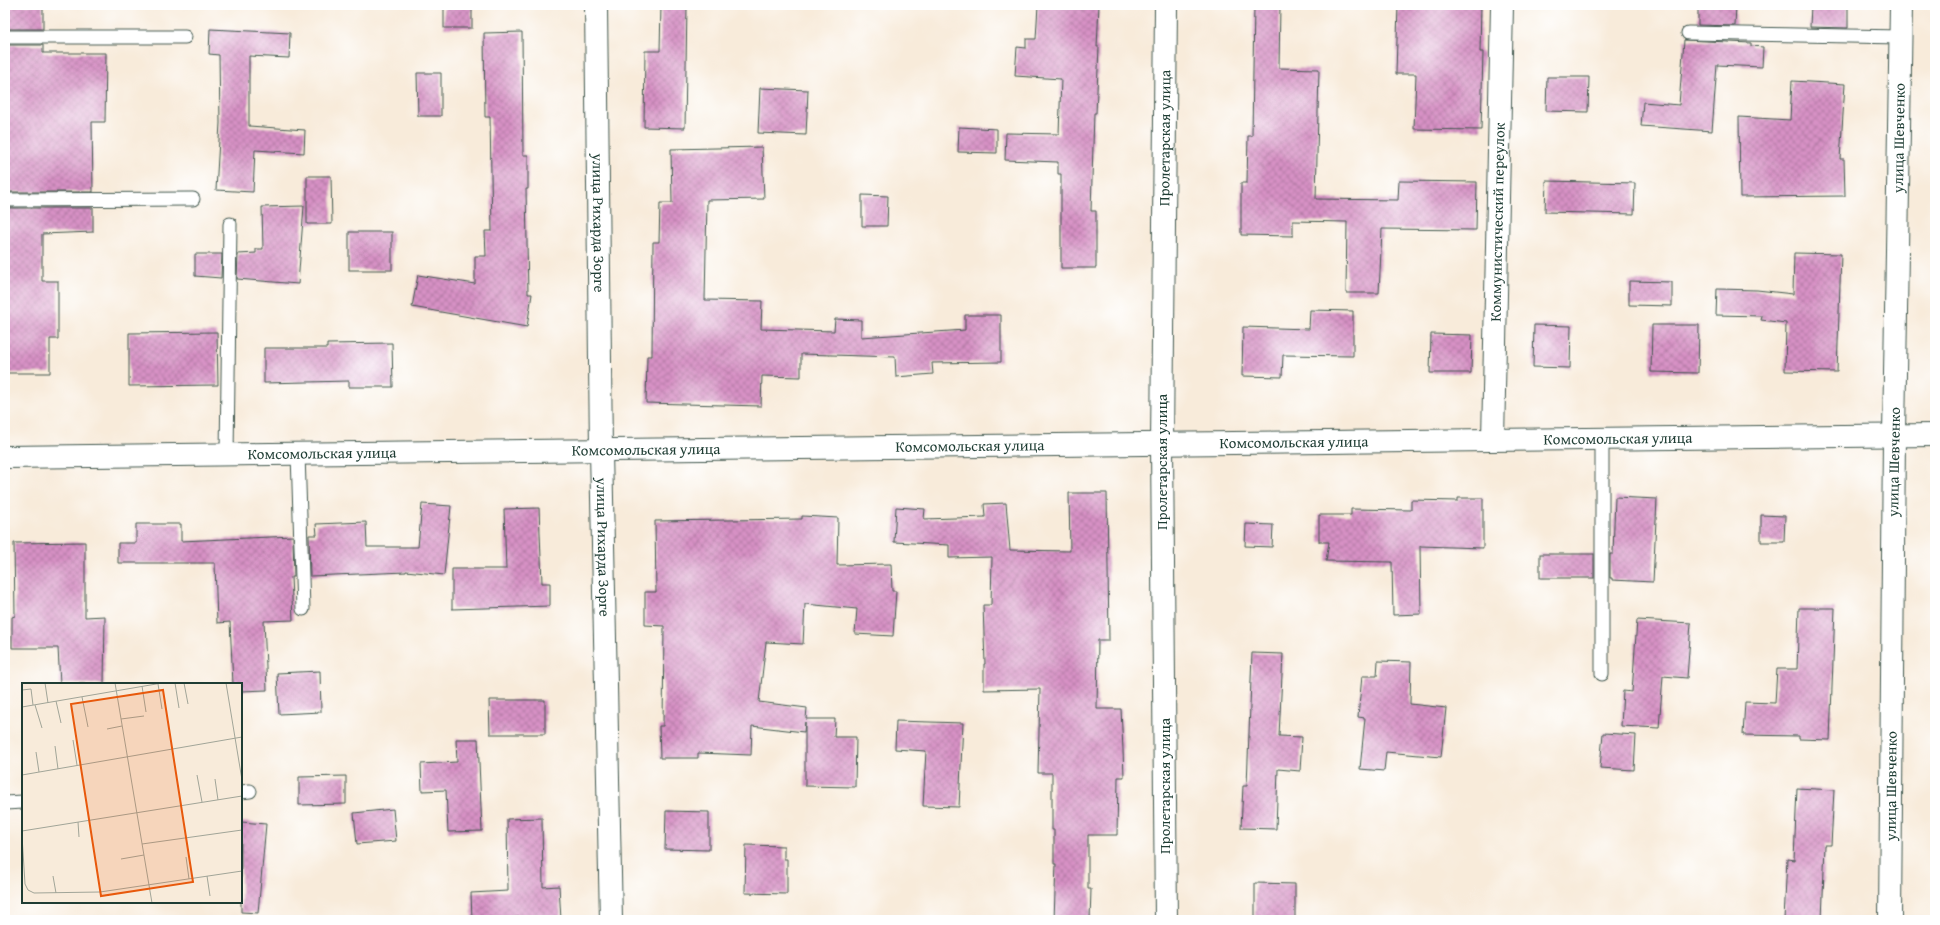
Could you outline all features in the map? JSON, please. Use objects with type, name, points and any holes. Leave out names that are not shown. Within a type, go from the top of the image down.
[{"type":"street","name":"улица Рихарда Зорге","points":[[596,5],[600,451],[611,920]]},
{"type":"street","name":"Пролетарская улица","points":[[1166,5],[1162,445],[1166,920]]},
{"type":"street","name":"Коммунистический переулок","points":[[1493,440],[1502,5]]},
{"type":"street","name":"улица Шевченко","points":[[1890,920],[1894,435],[1901,5]]},
{"type":"street","name":"Комсомольская улица","points":[[5,457],[1935,435]]},
{"type":"lane","points":[[1688,33],[1900,37]]},
{"type":"lane","points":[[5,37],[185,37]]},
{"type":"lane","points":[[5,200],[193,199]]},
{"type":"lane","points":[[227,455],[230,224]]},
{"type":"lane","points":[[1602,439],[1602,674]]},
{"type":"lane","points":[[298,454],[303,609]]},
{"type":"lane","points":[[5,803],[22,802]]},
{"type":"building","points":[[5,5],[43,5],[43,29],[5,29]]},
{"type":"building","points":[[444,5],[472,5],[472,28],[444,28]]},
{"type":"building","points":[[661,5],[687,5],[685,128],[644,127],[645,51],[660,51]]},
{"type":"building","points":[[1038,5],[1099,5],[1097,47],[1099,47],[1096,113],[1094,113],[1091,211],[1096,211],[1096,268],[1061,268],[1061,174],[1058,174],[1058,162],[1005,160],[1006,133],[1059,134],[1061,79],[1015,76],[1017,47],[1026,48],[1026,39],[1036,39]]},
{"type":"building","points":[[1254,5],[1280,5],[1279,68],[1319,69],[1316,199],[1398,200],[1399,181],[1477,182],[1476,230],[1382,229],[1379,293],[1346,293],[1347,222],[1293,221],[1293,236],[1241,235],[1241,183],[1247,183],[1248,136],[1252,136]]},
{"type":"building","points":[[1398,5],[1481,5],[1480,52],[1483,52],[1481,130],[1414,129],[1416,74],[1396,74]]},
{"type":"building","points":[[1698,5],[1736,5],[1735,26],[1698,25]]},
{"type":"building","points":[[1811,5],[1848,5],[1848,28],[1810,27]]},
{"type":"building","points":[[210,29],[290,33],[289,58],[249,56],[249,126],[305,130],[304,153],[255,150],[253,192],[216,190],[220,123],[219,55],[209,54]]},
{"type":"building","points":[[522,32],[523,155],[528,155],[528,189],[526,189],[528,294],[532,294],[527,327],[412,307],[418,275],[475,284],[475,256],[486,256],[485,231],[492,231],[490,117],[485,117],[484,33]]},
{"type":"building","points":[[1684,40],[1751,43],[1751,46],[1763,47],[1762,67],[1717,65],[1712,131],[1641,126],[1643,102],[1679,105]]},
{"type":"building","points":[[5,45],[43,45],[43,53],[106,53],[105,122],[92,122],[93,192],[5,192]]},
{"type":"building","points":[[417,73],[441,73],[441,116],[418,116]]},
{"type":"building","points":[[1547,77],[1589,77],[1588,112],[1546,111]]},
{"type":"building","points":[[1792,81],[1845,84],[1840,159],[1844,159],[1845,196],[1740,197],[1739,117],[1790,120]]},
{"type":"building","points":[[760,88],[808,90],[806,135],[758,133]]},
{"type":"building","points":[[959,127],[997,129],[997,153],[958,152]]},
{"type":"building","points":[[762,147],[764,199],[707,200],[705,300],[762,301],[761,329],[834,331],[835,319],[861,320],[861,337],[965,330],[965,315],[1001,315],[1001,362],[932,363],[933,374],[896,377],[895,357],[801,354],[801,377],[762,376],[761,406],[646,403],[647,356],[652,356],[653,242],[659,242],[660,203],[672,203],[671,149]]},
{"type":"building","points":[[307,176],[331,176],[332,224],[307,224]]},
{"type":"building","points":[[1546,181],[1635,183],[1634,214],[1545,212]]},
{"type":"building","points":[[862,195],[888,196],[887,226],[862,226]]},
{"type":"building","points":[[304,206],[298,284],[237,279],[238,254],[256,253],[256,249],[263,249],[262,207]]},
{"type":"building","points":[[5,208],[93,208],[93,232],[42,234],[42,281],[58,281],[58,339],[50,339],[50,373],[5,373]]},
{"type":"building","points":[[349,232],[392,232],[392,270],[349,270]]},
{"type":"building","points":[[1794,253],[1841,254],[1837,372],[1785,371],[1786,323],[1761,320],[1762,316],[1716,315],[1717,289],[1757,290],[1793,294]]},
{"type":"building","points":[[195,254],[222,254],[221,278],[195,276]]},
{"type":"building","points":[[1629,281],[1672,282],[1672,306],[1629,305]]},
{"type":"building","points":[[1310,310],[1353,311],[1353,356],[1283,355],[1282,377],[1242,376],[1243,327],[1309,329]]},
{"type":"building","points":[[1534,325],[1571,326],[1570,368],[1533,367]]},
{"type":"building","points":[[1652,325],[1699,325],[1698,373],[1651,372]]},
{"type":"building","points":[[217,332],[218,385],[129,386],[129,333]]},
{"type":"building","points":[[1431,334],[1472,335],[1471,373],[1430,373]]},
{"type":"building","points":[[392,343],[393,387],[349,387],[349,381],[264,383],[264,348],[327,348],[327,344]]},
{"type":"building","points":[[1069,493],[1107,493],[1109,640],[1098,640],[1097,709],[1121,709],[1124,777],[1118,777],[1117,835],[1088,835],[1088,889],[1091,889],[1090,920],[1054,920],[1056,864],[1054,864],[1054,830],[1052,830],[1052,773],[1038,773],[1040,689],[984,690],[985,664],[983,605],[991,605],[992,557],[949,558],[949,545],[894,542],[896,507],[925,509],[924,519],[985,517],[984,504],[1006,503],[1010,550],[1070,551]]},
{"type":"building","points":[[1615,497],[1657,499],[1653,582],[1612,580],[1612,578],[1610,578],[1610,554],[1613,554]]},
{"type":"building","points":[[1458,498],[1483,498],[1483,548],[1420,546],[1421,614],[1393,615],[1392,562],[1326,561],[1329,542],[1319,542],[1319,515],[1351,515],[1351,509],[1411,510],[1411,500],[1458,501]]},
{"type":"building","points":[[422,504],[451,506],[444,575],[406,571],[310,576],[309,535],[317,535],[316,524],[366,522],[367,547],[418,547]]},
{"type":"building","points":[[539,508],[542,583],[550,583],[550,606],[452,609],[452,569],[506,569],[504,509]]},
{"type":"building","points":[[1761,515],[1785,516],[1784,542],[1761,542]]},
{"type":"building","points":[[802,516],[838,518],[837,565],[891,564],[892,591],[896,591],[893,636],[855,634],[857,609],[805,604],[803,644],[766,642],[759,702],[807,708],[806,719],[835,719],[834,737],[856,737],[855,787],[805,786],[805,722],[804,732],[752,726],[751,755],[698,753],[698,758],[660,758],[659,726],[663,726],[664,626],[645,625],[645,592],[656,592],[655,521],[802,519]]},
{"type":"building","points":[[136,524],[181,524],[181,541],[293,536],[294,577],[291,577],[293,620],[264,621],[267,690],[242,691],[242,683],[233,683],[230,622],[217,623],[215,563],[118,563],[118,543],[136,543]]},
{"type":"building","points":[[1246,524],[1273,525],[1272,547],[1245,546]]},
{"type":"building","points":[[85,542],[85,617],[105,616],[104,683],[60,683],[58,648],[12,648],[12,617],[15,616],[14,543]]},
{"type":"building","points":[[1540,554],[1594,554],[1594,578],[1540,578]]},
{"type":"building","points":[[1799,608],[1835,608],[1830,740],[1799,739],[1799,736],[1743,735],[1745,702],[1775,703],[1777,669],[1797,669]]},
{"type":"building","points":[[1637,620],[1691,623],[1687,678],[1663,676],[1659,728],[1621,726],[1623,691],[1632,692]]},
{"type":"building","points":[[1252,653],[1283,654],[1279,736],[1302,737],[1300,771],[1278,769],[1276,829],[1241,828],[1243,786],[1247,786]]},
{"type":"building","points":[[1378,661],[1411,662],[1410,704],[1446,708],[1441,757],[1386,752],[1384,771],[1360,769],[1365,718],[1358,717],[1362,676],[1377,676]]},
{"type":"building","points":[[320,671],[321,712],[279,714],[277,673]]},
{"type":"building","points":[[489,700],[545,700],[545,734],[490,734]]},
{"type":"building","points":[[896,721],[963,723],[959,807],[923,806],[926,751],[895,749]]},
{"type":"building","points":[[1603,733],[1636,735],[1634,770],[1600,768]]},
{"type":"building","points":[[456,739],[478,739],[482,831],[448,832],[446,790],[422,791],[421,764],[457,762]]},
{"type":"building","points":[[346,776],[346,804],[299,805],[299,777]]},
{"type":"building","points":[[1797,788],[1834,790],[1831,845],[1825,845],[1822,920],[1784,920],[1787,859],[1794,860]]},
{"type":"building","points":[[393,809],[396,841],[357,844],[354,813]]},
{"type":"building","points":[[666,811],[709,812],[709,850],[665,849]]},
{"type":"building","points":[[542,818],[543,887],[559,886],[561,920],[521,920],[521,917],[472,920],[471,893],[508,891],[507,819]]},
{"type":"building","points":[[242,822],[266,824],[258,913],[241,912]]},
{"type":"building","points":[[746,845],[784,846],[784,859],[787,859],[787,894],[745,893]]},
{"type":"building","points":[[1255,883],[1295,884],[1295,920],[1255,920]]}]
